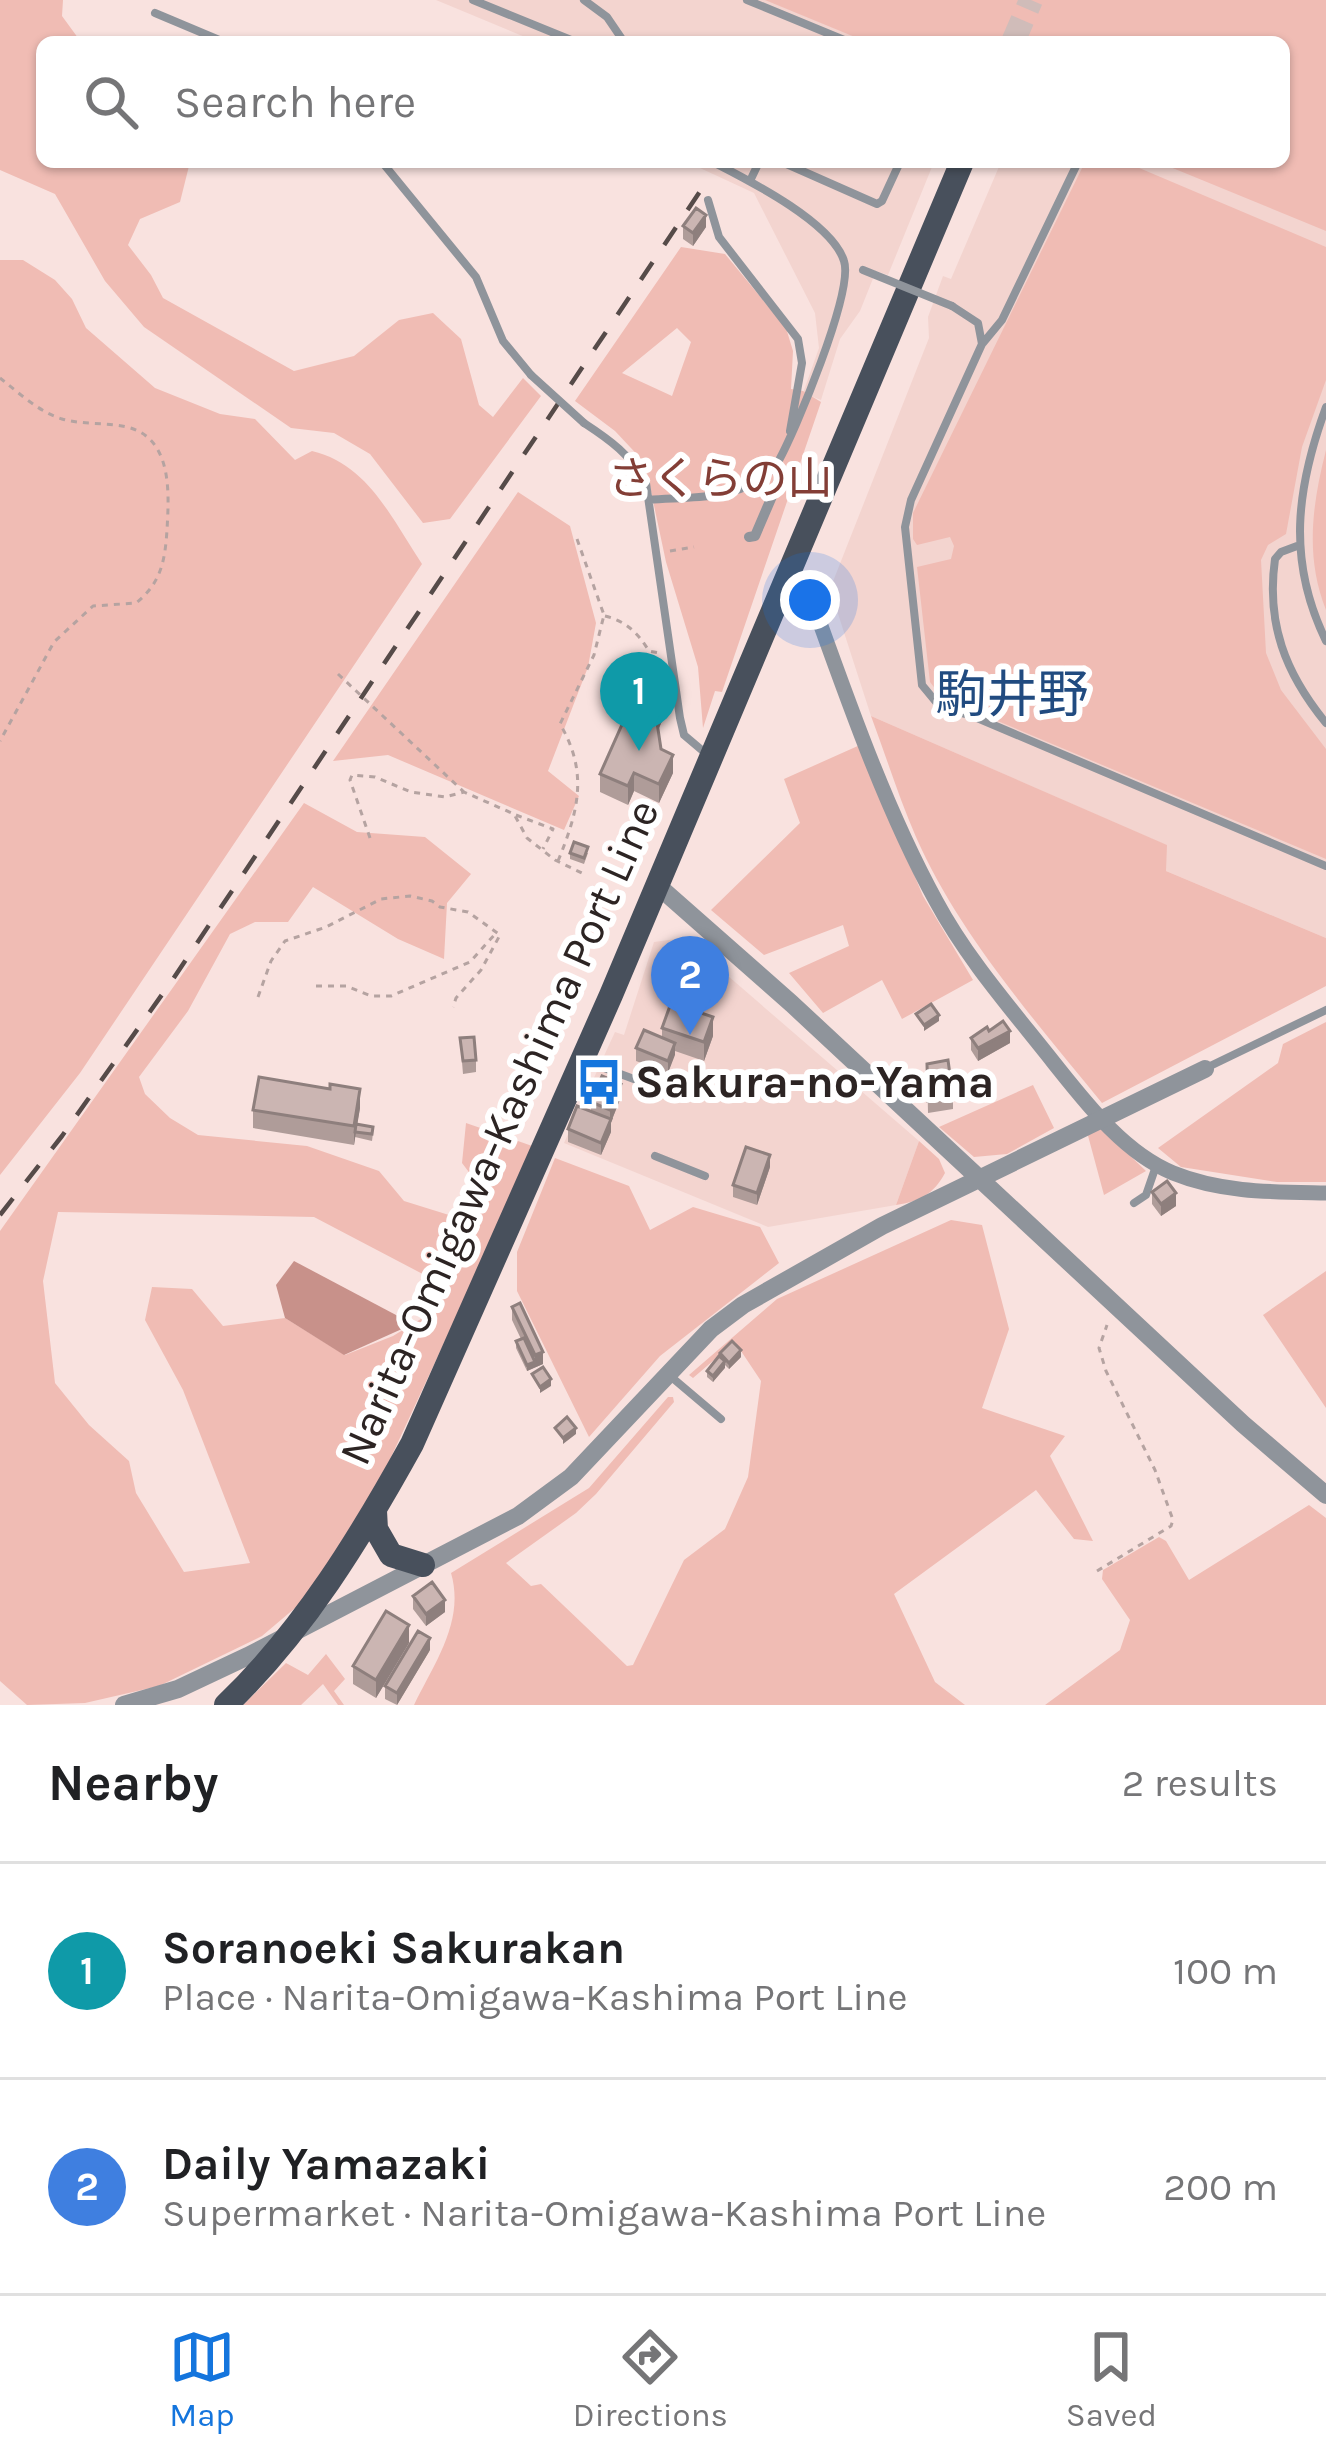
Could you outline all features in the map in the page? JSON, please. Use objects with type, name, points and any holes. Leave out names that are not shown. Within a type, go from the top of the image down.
[{"type":"main road","name":"Narita-Omigawa-Kashima Port Line","points":[[226,1705],[297,1629],[375,1511],[447,1371],[959,168]]},
{"type":"main road","points":[[375,1511],[376,1529],[391,1555],[423,1565]]},
{"type":"street","points":[[749,537],[760,527],[782,473]]},
{"type":"street","points":[[789,572],[811,598],[936,902],[1026,1028],[1101,1117],[1156,1165],[1224,1188],[1326,1193]]},
{"type":"street","points":[[657,885],[1326,1495]]},
{"type":"street","points":[[124,1705],[178,1689],[518,1516],[549,1494],[711,1330],[743,1304],[882,1226],[1205,1069]]},
{"type":"lane","points":[[473,0],[561,36]]},
{"type":"lane","points":[[584,0],[607,17],[620,36]]},
{"type":"lane","points":[[747,0],[834,36]]},
{"type":"lane","points":[[155,13],[210,36]]},
{"type":"lane","points":[[387,168],[476,277],[503,341],[531,375],[584,423],[614,442],[646,483],[684,735],[711,758]]},
{"type":"lane","points":[[649,500],[742,489],[770,471],[808,395],[846,278],[845,264],[816,227],[725,168]]},
{"type":"lane","points":[[750,181],[756,168]]},
{"type":"lane","points":[[796,168],[877,204],[897,168]]},
{"type":"lane","points":[[1075,168],[1001,320],[982,344],[906,512],[919,666],[926,694],[941,709],[970,715],[1326,866]]},
{"type":"lane","points":[[708,200],[719,237],[798,339],[802,363],[790,432]]},
{"type":"lane","points":[[845,264],[973,317],[982,331],[982,344]]},
{"type":"lane","points":[[1326,407],[1300,506],[1297,546],[1313,611],[1326,641]]},
{"type":"lane","points":[[1297,546],[1275,559],[1273,617],[1281,652],[1299,690],[1326,723]]},
{"type":"lane","points":[[1205,1069],[1326,1010]]},
{"type":"lane","points":[[581,1060],[677,1095]]},
{"type":"lane","points":[[655,1156],[705,1176]]},
{"type":"lane","points":[[1134,1203],[1146,1195],[1156,1165]]},
{"type":"lane","points":[[669,1375],[721,1419]]},
{"type":"path","points":[[0,378],[62,419],[138,431],[162,457],[169,492],[158,579],[136,603],[93,606],[54,642],[0,741]]},
{"type":"path","points":[[558,861],[577,815],[574,757],[560,724],[594,655],[604,615],[577,538]]},
{"type":"path","points":[[670,551],[694,548]]},
{"type":"path","points":[[604,615],[620,620],[649,650],[660,654]]},
{"type":"path","points":[[338,674],[464,792],[553,829],[542,851]]},
{"type":"path","points":[[370,838],[352,775],[375,777],[411,792],[445,797],[464,792]]},
{"type":"path","points":[[514,814],[526,838],[586,875]]},
{"type":"path","points":[[258,998],[271,961],[285,941],[326,927],[381,898],[410,896],[468,912],[500,935],[494,951],[453,1007]]},
{"type":"path","points":[[316,986],[391,995],[470,962],[497,932]]},
{"type":"path","points":[[1096,1571],[1172,1526],[1173,1520],[1099,1348],[1104,1329],[1121,1311]]},
{"type":"shaded area","points":[[436,0],[1326,0],[1326,938],[1166,871],[1166,845],[871,716],[830,589],[929,338],[928,317],[943,276],[951,279],[998,168],[1290,168],[1290,36],[523,36]]},
{"type":"shaded area","points":[[700,168],[932,168],[888,275],[876,271],[860,311],[840,339],[821,400],[803,393],[819,348],[815,313],[754,193]]},
{"type":"shaded area","points":[[684,938],[919,1141],[896,1205],[768,1227],[564,1143],[615,1032],[624,1035],[654,942]]},
{"type":"shaded area","points":[[294,1261],[413,1324],[344,1355],[285,1318],[276,1285]]},
{"type":"green space","points":[[0,0],[63,0],[62,16],[77,36],[36,36],[36,168],[188,168],[180,202],[140,219],[128,245],[163,298],[294,371],[354,356],[399,320],[433,313],[461,339],[479,405],[493,417],[523,378],[541,396],[450,519],[423,523],[370,454],[334,433],[291,428],[144,327],[105,281],[55,194],[0,170]]},
{"type":"green space","points":[[765,0],[1326,0],[1326,231],[1173,168],[1290,168],[1290,36],[852,36]]},
{"type":"green space","points":[[1082,168],[1139,168],[1326,247],[1326,380],[1302,447],[1286,534],[1268,545],[1261,560],[1266,653],[1281,690],[1326,749],[1326,859],[962,706],[947,704],[930,682],[917,567],[951,559],[954,546],[950,537],[917,545],[913,513]]},
{"type":"green space","name":"さくらの山","points":[[681,247],[725,254],[786,328],[793,351],[791,389],[821,402],[722,692],[715,691],[703,728],[698,667],[666,562],[645,463],[615,431],[575,401]],"holes":[[[677,328],[691,342],[672,396],[622,373]]]},
{"type":"green space","points":[[0,260],[23,260],[55,280],[72,299],[86,328],[155,388],[220,414],[255,419],[295,460],[312,451],[349,468],[377,496],[422,564],[80,1073],[0,1175]]},
{"type":"green space","points":[[1326,450],[1326,610],[1315,570],[1313,531]]},
{"type":"green space","points":[[518,492],[570,526],[596,623],[588,667],[548,771],[579,796],[564,830],[388,755],[333,761]]},
{"type":"green space","points":[[871,716],[1167,845],[1166,871],[1326,938],[1326,986],[1102,1103],[1000,976],[933,873]]},
{"type":"green space","points":[[860,745],[923,896],[973,980],[902,1019],[882,980],[823,1013],[789,973],[849,946],[843,925],[764,955],[711,910],[800,823],[784,779]]},
{"type":"green space","points":[[304,803],[357,832],[425,837],[471,874],[447,903],[444,959],[398,939],[313,887],[288,922],[255,922],[230,934],[188,1011],[139,1077],[145,1094],[170,1118],[198,1135],[307,1146],[379,1171],[404,1201],[465,1220],[484,1192],[462,1163],[466,1123],[535,1147],[379,1483],[308,1597],[262,1636],[159,1686],[85,1703],[27,1705],[0,1681],[0,1231]],"holes":[[[58,1212],[314,1217],[436,1281],[434,1311],[393,1336],[345,1355],[285,1318],[223,1326],[192,1289],[152,1287],[145,1320],[183,1390],[250,1563],[184,1572],[136,1493],[129,1461],[89,1425],[55,1383],[43,1281]]]},
{"type":"green space","points":[[1326,1022],[1326,1182],[1277,1182],[1181,1167],[1158,1148],[1278,1063],[1283,1044]]},
{"type":"green space","points":[[1033,1085],[1054,1128],[1007,1154],[974,1157],[939,1127]]},
{"type":"green space","points":[[1100,1127],[1146,1171],[1104,1195],[1087,1132]]},
{"type":"green space","points":[[919,1141],[939,1159],[945,1173],[925,1196],[896,1205]]},
{"type":"green space","points":[[555,1158],[629,1186],[650,1230],[693,1207],[760,1227],[779,1263],[660,1356],[589,1437],[517,1291],[517,1252]]},
{"type":"green space","points":[[951,1220],[982,1225],[1009,1329],[982,1408],[1065,1436],[1050,1456],[1093,1541],[1074,1539],[1036,1490],[894,1594],[935,1682],[965,1705],[414,1705],[451,1625],[451,1573],[589,1488],[668,1397],[673,1397],[674,1402],[596,1494],[506,1563],[531,1586],[541,1584],[627,1666],[633,1665],[684,1560],[725,1529],[748,1477],[761,1381],[735,1342],[693,1378],[689,1375],[777,1299]]},
{"type":"green space","points":[[1326,1271],[1326,1408],[1263,1315]]},
{"type":"green space","points":[[1309,1505],[1326,1518],[1326,1705],[1045,1705],[1120,1650],[1130,1620],[1102,1579],[1103,1570],[1159,1537],[1189,1580]]},
{"type":"green space","points":[[326,1654],[345,1679],[334,1691],[344,1705],[338,1705],[323,1684],[301,1705],[243,1705],[286,1663],[308,1675]]},
{"type":"building","points":[[696,208],[706,215],[693,233],[683,226]]},
{"type":"building","points":[[637,691],[662,702],[656,716],[661,749],[673,755],[659,784],[634,773],[628,786],[600,774]]},
{"type":"building","points":[[574,842],[588,847],[584,858],[570,853]]},
{"type":"building","points":[[671,1003],[713,1017],[704,1042],[662,1028]]},
{"type":"building","points":[[931,1004],[939,1015],[924,1025],[916,1014]]},
{"type":"building","points":[[1003,1021],[1010,1031],[978,1048],[971,1038]]},
{"type":"building","points":[[644,1030],[675,1043],[668,1061],[636,1048]]},
{"type":"building","points":[[474,1037],[476,1060],[463,1061],[460,1038]]},
{"type":"building","points":[[948,1060],[953,1097],[928,1101],[927,1064]]},
{"type":"building","points":[[602,1076],[621,1084],[610,1110],[591,1102]]},
{"type":"building","points":[[259,1077],[360,1089],[354,1126],[253,1110]]},
{"type":"building","points":[[577,1106],[611,1119],[601,1143],[568,1129]]},
{"type":"building","points":[[356,1124],[373,1127],[372,1134],[355,1132]]},
{"type":"building","points":[[746,1147],[770,1155],[757,1193],[733,1185]]},
{"type":"building","points":[[1167,1181],[1176,1193],[1161,1204],[1152,1192]]},
{"type":"building","points":[[520,1303],[543,1352],[535,1355],[512,1307]]},
{"type":"building","points":[[524,1338],[535,1362],[527,1365],[516,1341]]},
{"type":"building","points":[[732,1341],[741,1350],[729,1363],[720,1353]]},
{"type":"building","points":[[719,1356],[725,1361],[713,1376],[707,1371]]},
{"type":"building","points":[[543,1367],[551,1379],[540,1387],[532,1374]]},
{"type":"building","points":[[567,1417],[576,1428],[563,1438],[555,1428]]},
{"type":"building","points":[[432,1582],[445,1600],[426,1614],[413,1596]]},
{"type":"building","points":[[386,1611],[409,1625],[376,1680],[353,1666]]},
{"type":"building","points":[[418,1631],[430,1638],[397,1693],[385,1686]]},
{"type":"tunnel","points":[[1016,36],[1031,0]]},
{"type":"railway","points":[[0,1215],[173,979],[709,178]]},
{"type":"place","name":"Soranoeki Sakurakan","points":[[639,751]]},
{"type":"place","name":"Daily Yamazaki","points":[[690,1035]]},
{"type":"place","name":"Sakura-no-Yama","points":[[599,1082]]},
{"type":"district","name":"駒井野","points":[[1012,695]]}]
